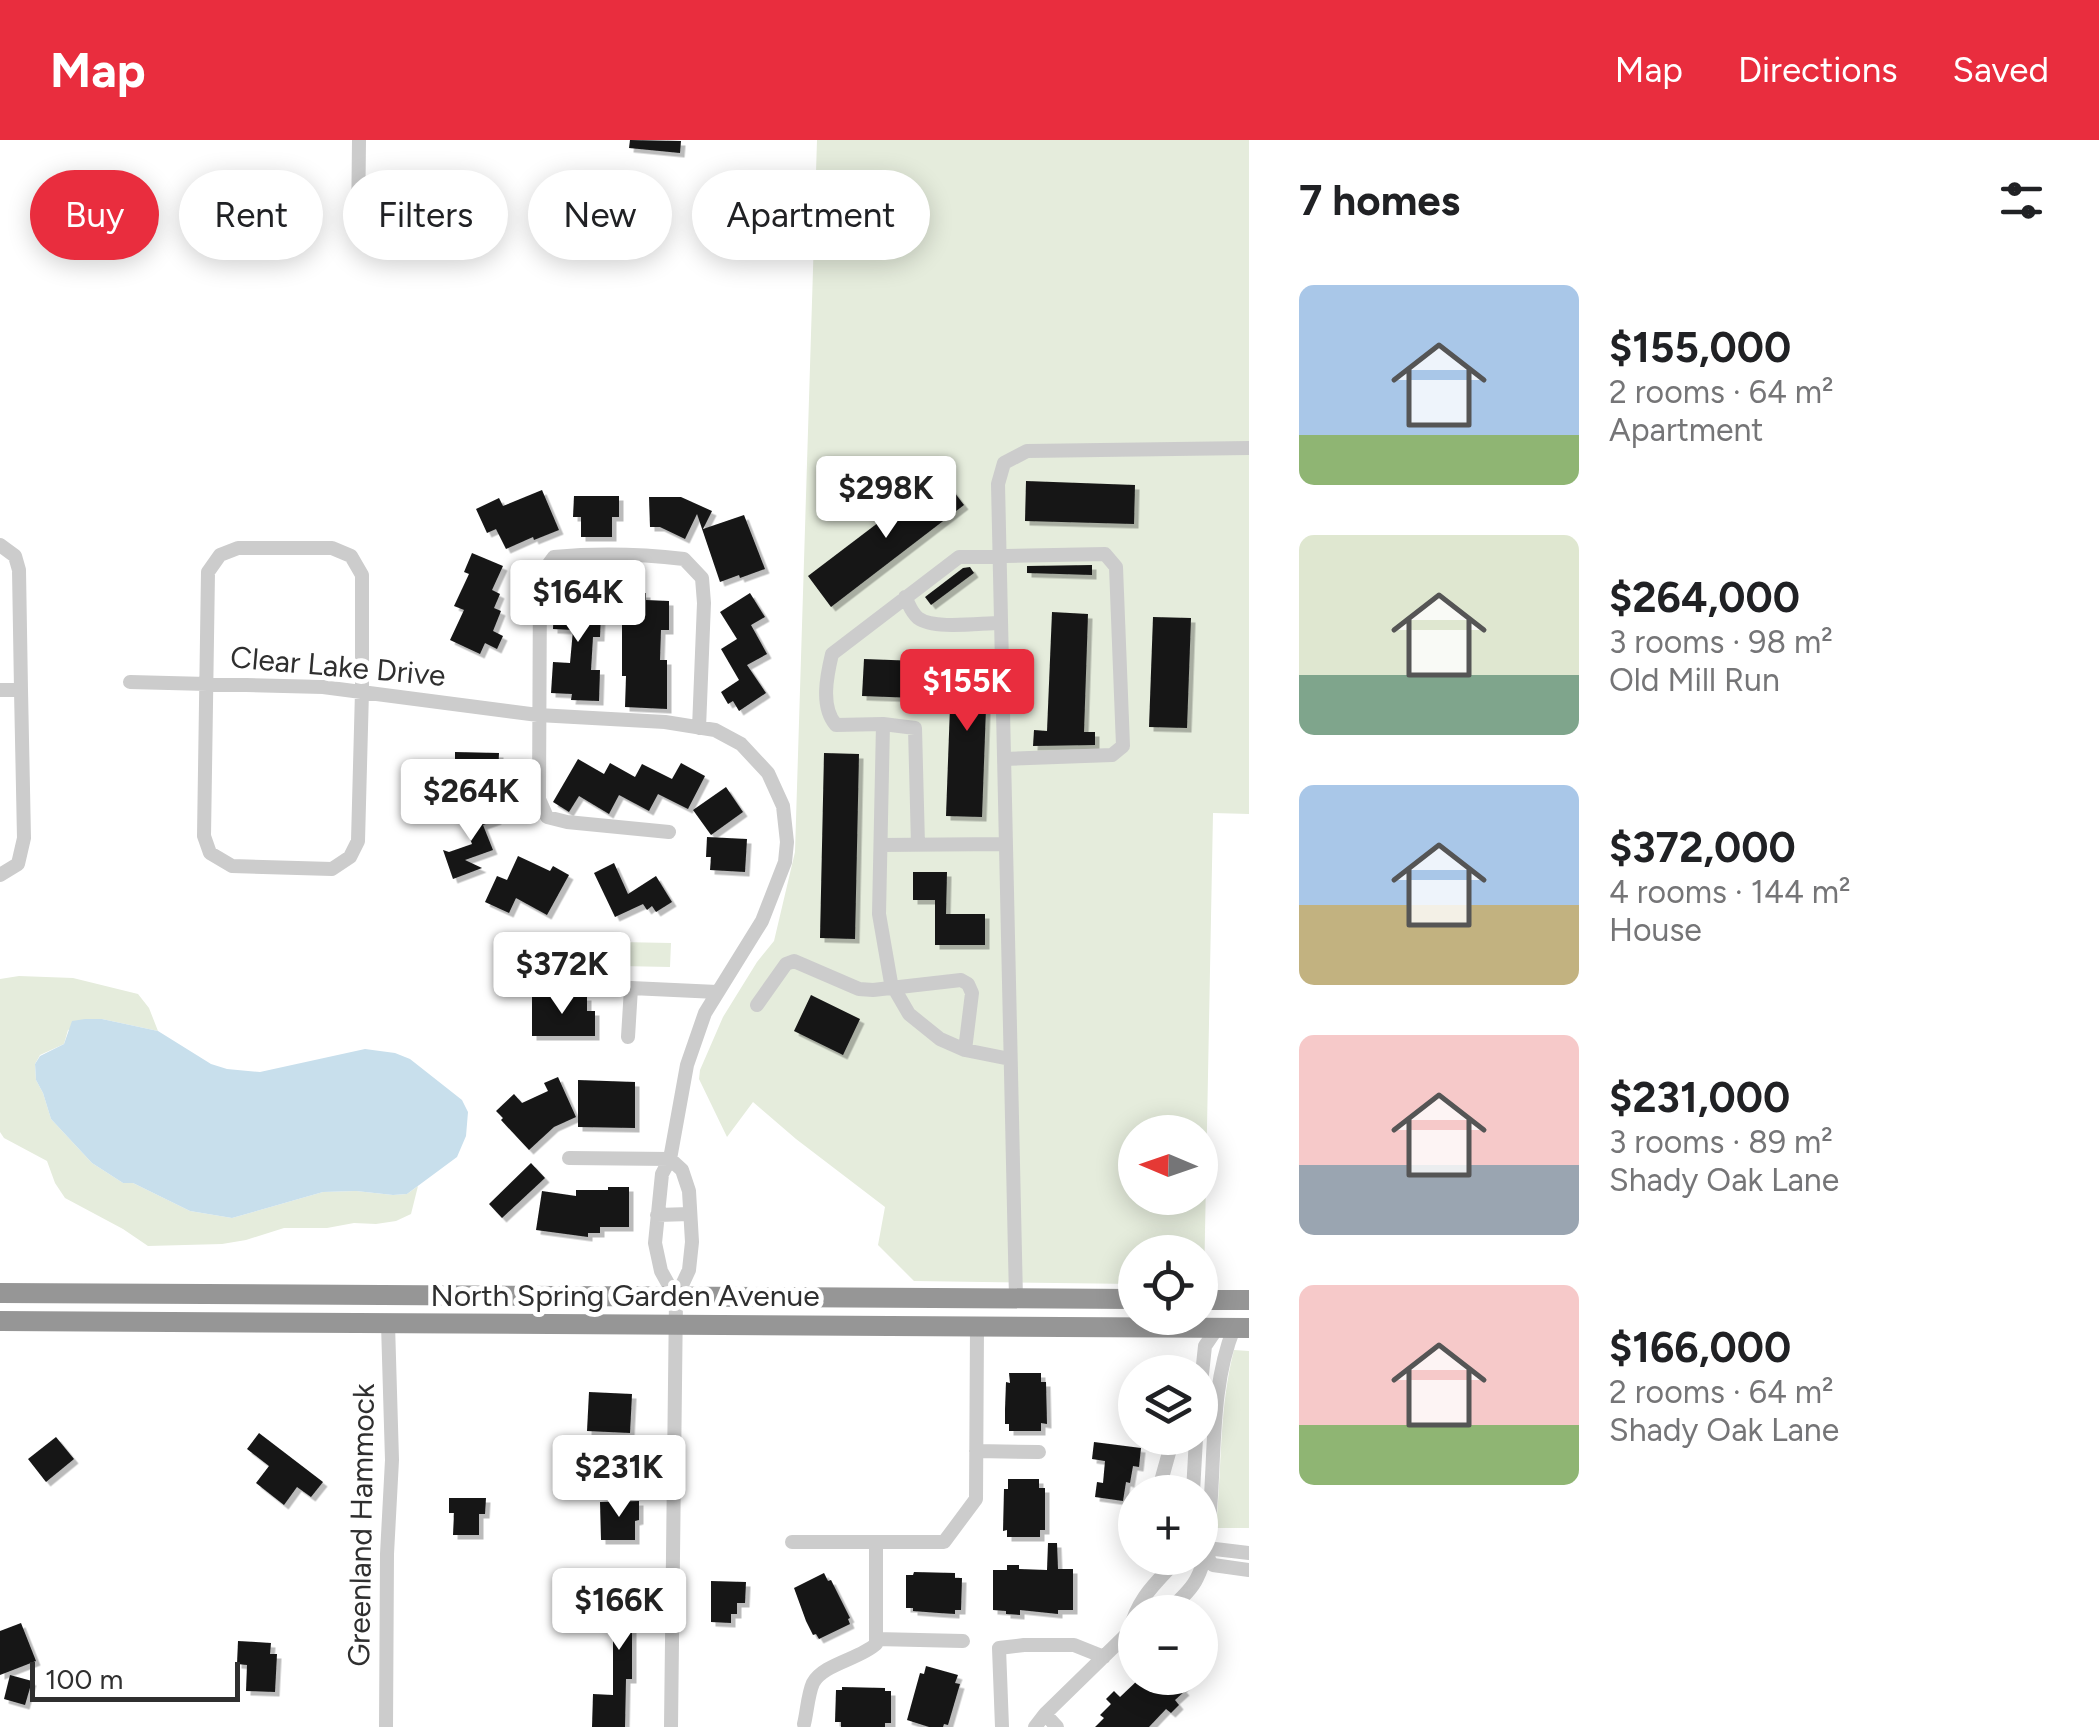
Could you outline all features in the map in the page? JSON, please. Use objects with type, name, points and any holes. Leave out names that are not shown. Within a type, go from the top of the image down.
[{"type":"highway","name":"North Spring Garden Avenue","points":[[0,1293],[1118,1300]]},
{"type":"highway","points":[[1218,1301],[1249,1303]]},
{"type":"highway","points":[[1220,1323],[1249,1303]]},
{"type":"highway","name":"North Spring Garden Avenue","points":[[0,1321],[978,1327],[1174,1327],[1220,1323]]},
{"type":"street","points":[[359,170],[360,140]]},
{"type":"street","points":[[1016,1299],[998,484],[1004,463],[1027,452],[1249,448]]},
{"type":"street","points":[[0,545],[14,556],[19,570],[24,838],[18,864],[0,875]]},
{"type":"street","points":[[238,548],[332,548],[351,556],[362,576],[362,691],[358,841],[350,857],[332,868],[232,866],[210,853],[204,836],[208,572],[220,555],[238,548]]},
{"type":"street","points":[[668,832],[566,822],[547,816],[539,799],[540,576],[554,557],[644,554],[684,558],[702,578],[699,728]]},
{"type":"street","points":[[918,844],[915,728],[836,725],[831,721],[826,676],[832,654],[958,556],[1105,554],[1116,567],[1123,746],[1112,755],[1004,759]]},
{"type":"street","points":[[905,597],[913,613],[932,624],[1000,623]]},
{"type":"street","name":"Clear Lake Drive","points":[[130,682],[323,687],[538,715],[665,722],[715,730],[740,744],[768,773],[783,806],[788,842],[785,862],[762,921],[706,1013],[687,1066],[670,1159],[662,1174],[655,1243],[661,1271],[676,1298]]},
{"type":"street","points":[[0,690],[20,690]]},
{"type":"street","points":[[883,724],[879,914],[894,987],[909,1014],[940,1038],[965,1050],[1010,1059]]},
{"type":"street","points":[[881,845],[1006,844]]},
{"type":"street","points":[[757,1005],[786,964],[794,961],[859,990],[961,980],[972,993],[965,1050]]},
{"type":"street","points":[[628,1037],[632,988],[717,992]]},
{"type":"street","points":[[569,1158],[670,1159]]},
{"type":"street","name":"Clear Lake Drive","points":[[670,1159],[682,1170],[689,1190],[692,1242],[689,1270],[676,1298],[672,1727]]},
{"type":"street","points":[[657,1216],[690,1214]]},
{"type":"street","points":[[1205,1355],[1220,1323]]},
{"type":"street","points":[[1218,1377],[1225,1351],[1220,1323]]},
{"type":"street","name":"Greenland Hammock","points":[[386,1727],[392,1460],[388,1324]]},
{"type":"street","points":[[792,1542],[944,1542],[976,1499],[978,1327]]},
{"type":"street","points":[[976,1452],[1039,1452]]},
{"type":"street","points":[[804,1724],[814,1682],[876,1644],[876,1542]]},
{"type":"street","points":[[1218,1549],[1249,1553]]},
{"type":"street","points":[[1218,1566],[1249,1570]]},
{"type":"street","points":[[1145,1595],[1162,1575]]},
{"type":"street","points":[[1166,1575],[1186,1592]]},
{"type":"street","points":[[1183,1595],[1198,1575]]},
{"type":"street","points":[[876,1640],[963,1640]]},
{"type":"street","points":[[1034,1727],[1118,1644]]},
{"type":"street","points":[[1002,1727],[999,1648],[1074,1645],[1104,1657]]},
{"type":"street","points":[[1045,1714],[1057,1727]]},
{"type":"green space","points":[[817,140],[1249,140],[1249,814],[1213,813],[1207,1115],[1118,1115],[1118,1215],[1205,1215],[1205,1235],[1118,1235],[1118,1284],[914,1281],[878,1245],[885,1207],[753,1102],[727,1137],[699,1079],[723,1017],[774,941],[795,852],[813,260],[930,260],[930,170],[816,170]]},
{"type":"green space","points":[[544,942],[595,943],[595,967],[544,966]]},
{"type":"green space","points":[[620,942],[671,943],[670,967],[620,966]]},
{"type":"green space","points":[[73,978],[138,994],[149,1008],[158,1031],[102,1019],[68,1030],[64,1044],[40,1055],[35,1064],[36,1080],[51,1119],[92,1163],[123,1183],[133,1183],[190,1211],[232,1218],[323,1192],[393,1195],[407,1194],[418,1186],[411,1214],[376,1224],[284,1228],[222,1244],[148,1246],[65,1198],[47,1161],[4,1138],[0,1132],[0,979]]},
{"type":"green space","points":[[1234,1350],[1249,1351],[1249,1528],[1218,1528],[1229,1372]]},
{"type":"water","points":[[85,1019],[158,1031],[211,1064],[227,1069],[260,1072],[365,1049],[395,1053],[410,1059],[462,1100],[468,1112],[466,1136],[457,1157],[407,1194],[323,1192],[232,1218],[190,1211],[133,1183],[123,1183],[92,1163],[51,1119],[36,1080],[35,1064],[40,1056],[64,1044],[72,1021]]},
{"type":"building","points":[[630,140],[681,141],[680,153],[629,148]]},
{"type":"building","points":[[941,475],[964,505],[831,607],[808,576]]},
{"type":"building","points":[[1026,481],[1135,485],[1134,524],[1025,521]]},
{"type":"building","points":[[542,490],[559,530],[506,549],[496,529],[487,533],[476,509],[499,498],[503,506]]},
{"type":"building","points":[[574,496],[619,496],[619,517],[612,517],[612,537],[581,537],[581,517],[573,517]]},
{"type":"building","points":[[649,497],[681,497],[712,511],[703,529],[744,515],[765,569],[720,582],[697,514],[685,539],[660,527],[650,527]]},
{"type":"building","points":[[472,553],[503,566],[492,590],[500,594],[494,608],[501,611],[493,631],[503,636],[497,649],[485,643],[480,654],[450,640],[464,610],[454,606],[469,574],[464,572]]},
{"type":"building","points":[[1092,565],[1092,575],[1027,573],[1027,566]]},
{"type":"building","points":[[970,567],[974,573],[931,605],[925,597],[963,568]]},
{"type":"building","points":[[573,590],[602,590],[600,637],[593,637],[591,670],[600,670],[599,701],[571,700],[572,694],[551,693],[553,662],[570,663],[573,630],[553,629],[554,598],[572,598]]},
{"type":"building","points":[[622,593],[646,593],[646,600],[669,601],[669,630],[661,630],[660,660],[667,660],[667,709],[625,707]]},
{"type":"building","points":[[750,593],[765,617],[751,625],[767,654],[747,665],[766,693],[739,711],[733,701],[728,704],[721,692],[739,680],[721,649],[737,639],[720,612]]},
{"type":"building","points":[[1052,612],[1088,614],[1084,732],[1095,732],[1095,745],[1033,746],[1034,730],[1047,731]]},
{"type":"building","points":[[1153,617],[1191,618],[1187,728],[1149,727]]},
{"type":"building","points":[[952,652],[988,653],[982,817],[946,816]]},
{"type":"building","points":[[864,659],[918,661],[916,698],[862,696]]},
{"type":"building","points":[[455,752],[499,753],[498,777],[455,776]]},
{"type":"building","points":[[824,753],[859,754],[855,939],[820,938]]},
{"type":"building","points":[[578,759],[604,774],[610,763],[635,777],[642,764],[672,779],[681,763],[705,776],[688,809],[658,794],[649,811],[619,795],[609,814],[579,796],[569,812],[553,802]]},
{"type":"building","points":[[726,787],[743,812],[711,835],[693,810]]},
{"type":"building","points":[[492,807],[497,820],[483,825],[493,850],[465,860],[482,868],[453,879],[443,850],[449,852],[472,844],[462,818]]},
{"type":"building","points":[[707,837],[747,839],[745,872],[710,870]]},
{"type":"building","points":[[518,856],[569,875],[547,915],[516,898],[509,913],[485,902],[497,876],[507,880]]},
{"type":"building","points":[[614,863],[628,894],[656,876],[672,902],[656,912],[652,906],[647,910],[643,904],[615,917],[594,873]]},
{"type":"building","points":[[913,872],[947,872],[946,914],[985,914],[985,945],[935,945],[935,900],[913,900]]},
{"type":"building","points":[[811,995],[860,1019],[843,1055],[794,1031]]},
{"type":"building","points":[[532,996],[587,996],[587,1011],[595,1011],[595,1036],[532,1036]]},
{"type":"building","points":[[558,1077],[576,1117],[554,1127],[529,1150],[496,1111],[514,1094],[522,1103],[548,1091],[544,1083]]},
{"type":"building","points":[[578,1080],[635,1082],[635,1128],[578,1127]]},
{"type":"building","points":[[531,1163],[545,1178],[502,1218],[489,1204]]},
{"type":"building","points":[[629,1187],[629,1227],[600,1227],[600,1233],[588,1233],[588,1237],[536,1230],[542,1191],[576,1196],[576,1190]]},
{"type":"building","points":[[1009,1373],[1041,1373],[1041,1382],[1046,1382],[1047,1424],[1041,1423],[1041,1431],[1009,1431],[1009,1424],[1005,1424]]},
{"type":"building","points":[[589,1392],[632,1394],[630,1433],[587,1431]]},
{"type":"building","points":[[259,1433],[323,1482],[311,1497],[297,1487],[284,1505],[256,1483],[269,1466],[247,1449]]},
{"type":"building","points":[[56,1437],[74,1459],[46,1482],[28,1459]]},
{"type":"building","points":[[1094,1442],[1118,1445],[1118,1455],[1140,1455],[1139,1467],[1133,1466],[1131,1475],[1118,1475],[1118,1500],[1095,1497],[1097,1482],[1103,1483],[1105,1461],[1092,1459]]},
{"type":"building","points":[[1008,1479],[1039,1479],[1039,1488],[1045,1488],[1045,1530],[1040,1530],[1040,1537],[1007,1537],[1007,1530],[1003,1531],[1004,1489],[1008,1489]]},
{"type":"building","points":[[449,1498],[486,1498],[485,1514],[479,1514],[479,1535],[453,1535],[454,1513],[449,1513]]},
{"type":"building","points":[[639,1501],[635,1540],[601,1540],[600,1502]]},
{"type":"building","points":[[1048,1543],[1057,1543],[1058,1569],[1073,1569],[1073,1610],[1058,1610],[1058,1614],[1020,1610],[1020,1615],[993,1610],[993,1570],[1019,1565],[1019,1569],[1047,1570]]},
{"type":"building","points":[[610,1569],[635,1569],[637,1624],[632,1624],[632,1679],[626,1679],[625,1727],[592,1727],[593,1694],[613,1695],[616,1585],[610,1585]]},
{"type":"building","points":[[824,1573],[831,1580],[850,1624],[819,1639],[806,1621],[794,1588]]},
{"type":"building","points":[[955,1573],[955,1578],[962,1578],[961,1610],[955,1610],[955,1614],[906,1608],[906,1575]]},
{"type":"building","points":[[711,1581],[746,1582],[745,1603],[737,1603],[737,1614],[731,1614],[731,1623],[711,1622]]},
{"type":"building","points":[[21,1623],[36,1661],[0,1675],[0,1631]]},
{"type":"building","points":[[238,1641],[271,1643],[270,1654],[277,1654],[275,1692],[246,1691],[247,1665],[237,1664]]},
{"type":"building","points":[[926,1666],[958,1675],[955,1683],[960,1684],[948,1725],[943,1727],[907,1720],[920,1673],[924,1674]]},
{"type":"building","points":[[10,1675],[32,1681],[25,1705],[4,1699]]},
{"type":"building","points":[[842,1687],[891,1691],[891,1723],[885,1723],[885,1727],[841,1727],[841,1722],[835,1722],[836,1690]]},
{"type":"building","points":[[1114,1691],[1120,1697],[1181,1695],[1175,1700],[1179,1705],[1171,1713],[1166,1709],[1149,1727],[1095,1727],[1111,1704],[1106,1699]]}]
